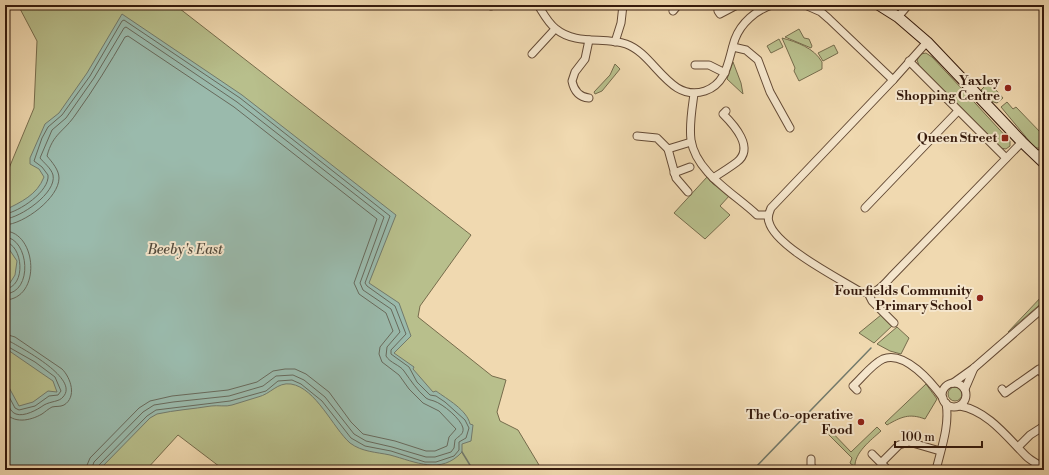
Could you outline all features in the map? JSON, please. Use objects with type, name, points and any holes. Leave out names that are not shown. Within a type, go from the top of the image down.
[{"type":"main road","points":[[879,5],[898,17],[927,42],[1022,142],[1042,156]]},
{"type":"street","points":[[538,5],[555,29],[576,38],[615,42],[638,50],[673,85],[687,93],[694,94],[712,88],[718,83],[725,73],[735,39],[755,8],[772,5]]},
{"type":"street","points":[[615,42],[621,23],[623,5]]},
{"type":"street","points":[[718,11],[720,14],[737,5]]},
{"type":"street","points":[[805,5],[821,12],[893,80]]},
{"type":"street","points":[[898,17],[908,5]]},
{"type":"street","points":[[532,54],[555,29]]},
{"type":"street","points":[[589,40],[585,59],[575,72],[572,81],[576,92],[584,98],[589,98]]},
{"type":"street","points":[[927,42],[893,80],[771,208],[768,215],[771,229],[790,248],[859,291],[868,293],[876,292],[1022,142]]},
{"type":"street","points":[[733,47],[746,50],[758,60],[770,92],[790,128]]},
{"type":"street","points":[[909,61],[1006,158]]},
{"type":"street","points":[[697,64],[709,65],[725,73]]},
{"type":"street","points":[[694,94],[690,126],[691,142],[697,156],[713,178],[757,215],[768,215]]},
{"type":"street","points":[[865,208],[958,111]]},
{"type":"street","points":[[713,178],[737,162],[742,156],[744,150],[741,137],[723,114]]},
{"type":"street","points":[[637,136],[651,136],[657,138],[668,149],[674,173],[679,183],[688,192]]},
{"type":"street","points":[[668,149],[691,142]]},
{"type":"street","points":[[674,173],[690,167]]},
{"type":"street","points":[[868,293],[872,301],[894,323]]},
{"type":"street","points":[[936,470],[948,412],[943,392],[950,384],[974,368],[1044,307]]},
{"type":"street","points":[[857,390],[853,386],[878,361],[886,358],[899,359],[913,365],[930,381],[944,400],[957,406],[968,408],[980,414],[1000,429],[1028,457],[1044,468]]},
{"type":"street","points":[[946,423],[957,406],[965,401],[966,392],[974,368]]},
{"type":"street","points":[[1002,389],[1005,393],[1039,369],[1044,376]]},
{"type":"street","points":[[930,381],[959,384],[980,414]]},
{"type":"street","points":[[1018,447],[1030,435],[1044,426]]},
{"type":"street","points":[[881,463],[899,445],[909,442],[940,452]]},
{"type":"street","points":[[872,454],[887,470]]},
{"type":"green space","name":"Beeby's East","points":[[18,5],[175,5],[471,235],[420,306],[418,317],[492,376],[506,380],[497,412],[500,421],[518,430],[542,470],[224,470],[178,435],[146,470],[5,470],[5,175],[34,108],[37,41]]},
{"type":"green space","points":[[799,29],[804,38],[809,39],[812,46],[811,48],[785,37]]},
{"type":"green space","points":[[782,38],[810,49],[822,62],[822,69],[799,81]]},
{"type":"green space","points":[[779,39],[783,47],[771,53],[767,46]]},
{"type":"green space","points":[[834,45],[838,53],[823,61],[818,53]]},
{"type":"green space","points":[[926,53],[932,57],[1010,141],[1010,146],[1006,149],[1000,148],[920,68],[917,60],[921,54]]},
{"type":"green space","points":[[733,62],[741,83],[743,94],[727,79]]},
{"type":"green space","points":[[615,64],[620,69],[602,91],[595,94],[594,92],[610,75]]},
{"type":"green space","points":[[989,82],[1003,98],[997,103],[990,101],[981,90]]},
{"type":"green space","points":[[1007,102],[1013,109],[1016,107],[1042,134],[1044,133],[1044,144],[1040,148],[1035,148],[1001,107]]},
{"type":"green space","points":[[707,177],[713,184],[730,195],[720,206],[730,215],[705,239],[674,213]]},
{"type":"green space","points":[[1044,294],[1044,301],[1008,332]]},
{"type":"green space","points":[[881,315],[893,325],[874,343],[859,333]]},
{"type":"green space","points":[[897,327],[909,338],[901,354],[890,351],[877,344]]},
{"type":"green space","points":[[926,384],[937,399],[925,419],[910,416],[901,418],[887,425],[885,423]]},
{"type":"green space","points":[[955,387],[960,389],[962,394],[960,399],[955,401],[950,399],[948,394],[950,389]]},
{"type":"green space","points":[[826,426],[851,452],[877,427],[881,431],[860,452],[855,462],[855,467],[850,463],[852,458],[823,429]]},
{"type":"water","name":"Beeby's East","points":[[122,14],[242,95],[396,215],[369,283],[399,303],[411,336],[394,353],[414,367],[413,369],[433,392],[436,391],[451,401],[465,414],[470,424],[473,425],[471,441],[462,444],[462,452],[454,459],[446,463],[428,465],[359,448],[350,443],[316,400],[300,387],[286,384],[278,386],[263,395],[230,406],[211,406],[157,414],[150,418],[99,470],[5,470],[5,380],[19,406],[33,402],[48,391],[57,392],[53,381],[5,348],[5,286],[10,283],[15,275],[17,261],[5,243],[5,210],[28,197],[41,183],[44,177],[39,169],[30,164],[30,158],[45,124],[59,113],[87,73]]},
{"type":"waterway","points":[[753,470],[871,348]]},
{"type":"waterway","points":[[462,452],[473,470]]},
{"type":"place","name":"Yaxley Shopping Centre","points":[[1008,88]]},
{"type":"place","name":"Queen Street","points":[[1005,138]]},
{"type":"place","name":"Fourfields Community Primary School","points":[[980,298]]},
{"type":"place","name":"The Co-operative Food","points":[[861,422]]}]
